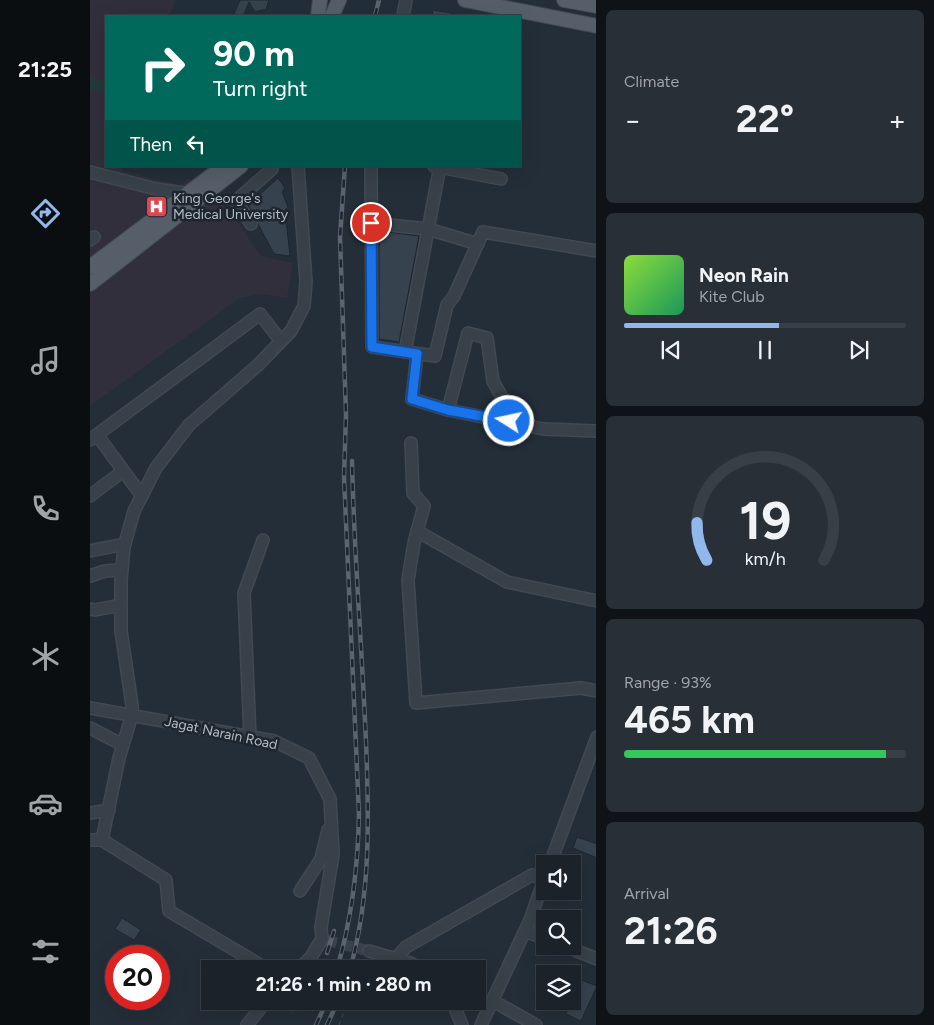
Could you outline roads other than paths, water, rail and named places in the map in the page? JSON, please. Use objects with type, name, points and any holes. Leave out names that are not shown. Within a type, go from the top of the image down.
[{"type":"main road","points":[[318,15],[320,0]]},
{"type":"main road","points":[[465,0],[596,26]]},
{"type":"main road","points":[[577,1],[596,6]]},
{"type":"main road","points":[[90,284],[194,196],[223,167]]},
{"type":"main road","points":[[90,267],[239,167]]},
{"type":"street","points":[[403,15],[406,0]]},
{"type":"street","points":[[251,224],[236,201],[272,169],[271,167]]},
{"type":"street","points":[[102,840],[123,744],[132,715],[121,631],[124,544],[134,511],[156,468],[188,425],[258,364],[291,331],[304,306],[306,282],[298,167]]},
{"type":"street","points":[[371,167],[372,347],[435,356],[447,305],[454,296],[483,232],[596,252]]},
{"type":"street","points":[[405,352],[438,167],[500,179]]},
{"type":"street","points":[[90,172],[156,189],[194,196]]},
{"type":"street","points":[[371,223],[428,229],[478,244]]},
{"type":"street","points":[[142,496],[93,437],[260,314],[281,341]]},
{"type":"street","points":[[448,410],[468,333],[487,338],[493,381],[511,414],[509,421]]},
{"type":"street","points":[[417,354],[412,399],[448,410],[544,428],[596,431]]},
{"type":"street","points":[[411,442],[413,493],[424,506],[417,531],[408,580],[416,703],[581,688],[596,691]]},
{"type":"street","points":[[90,496],[123,471]]},
{"type":"street","points":[[417,531],[507,582],[596,601]]},
{"type":"street","points":[[250,737],[244,593],[263,540]]},
{"type":"street","points":[[90,552],[124,544]]},
{"type":"street","points":[[90,576],[105,571],[122,570]]},
{"type":"street","points":[[90,609],[95,610],[121,605]]},
{"type":"street","name":"Jagat Narain Road","points":[[90,708],[274,742],[308,758],[330,799],[333,854],[321,927],[324,940],[308,960]]},
{"type":"street","points":[[90,728],[123,744]]},
{"type":"street","points":[[553,855],[596,737]]},
{"type":"street","points":[[90,813],[110,810]]},
{"type":"street","points":[[300,891],[321,859],[331,818]]},
{"type":"street","points":[[90,840],[102,840],[166,880],[169,911],[252,960]]},
{"type":"street","points":[[395,959],[406,947],[532,875],[536,876]]},
{"type":"street","points":[[481,1025],[525,931],[537,900]]},
{"type":"street","points":[[525,931],[536,935]]},
{"type":"street","points":[[369,951],[399,960]]},
{"type":"street","points":[[581,952],[596,958]]},
{"type":"street","points":[[493,1001],[536,1025]]},
{"type":"street","points":[[247,1025],[259,1010]]},
{"type":"street","points":[[456,1010],[462,1025]]},
{"type":"tunnel","points":[[326,940],[369,951]]},
{"type":"railway","points":[[375,15],[379,0]]},
{"type":"railway","points":[[339,960],[347,931],[353,892],[359,814],[344,477],[346,414],[340,237],[345,167]]},
{"type":"railway","points":[[352,461],[368,799],[365,885],[362,913],[352,960]]},
{"type":"railway","points":[[327,953],[334,931]]},
{"type":"railway","points":[[316,1025],[323,1010]]},
{"type":"railway","points":[[327,1025],[334,1010]]},
{"type":"place","name":"King George's Medical University","points":[[157,206]]}]
